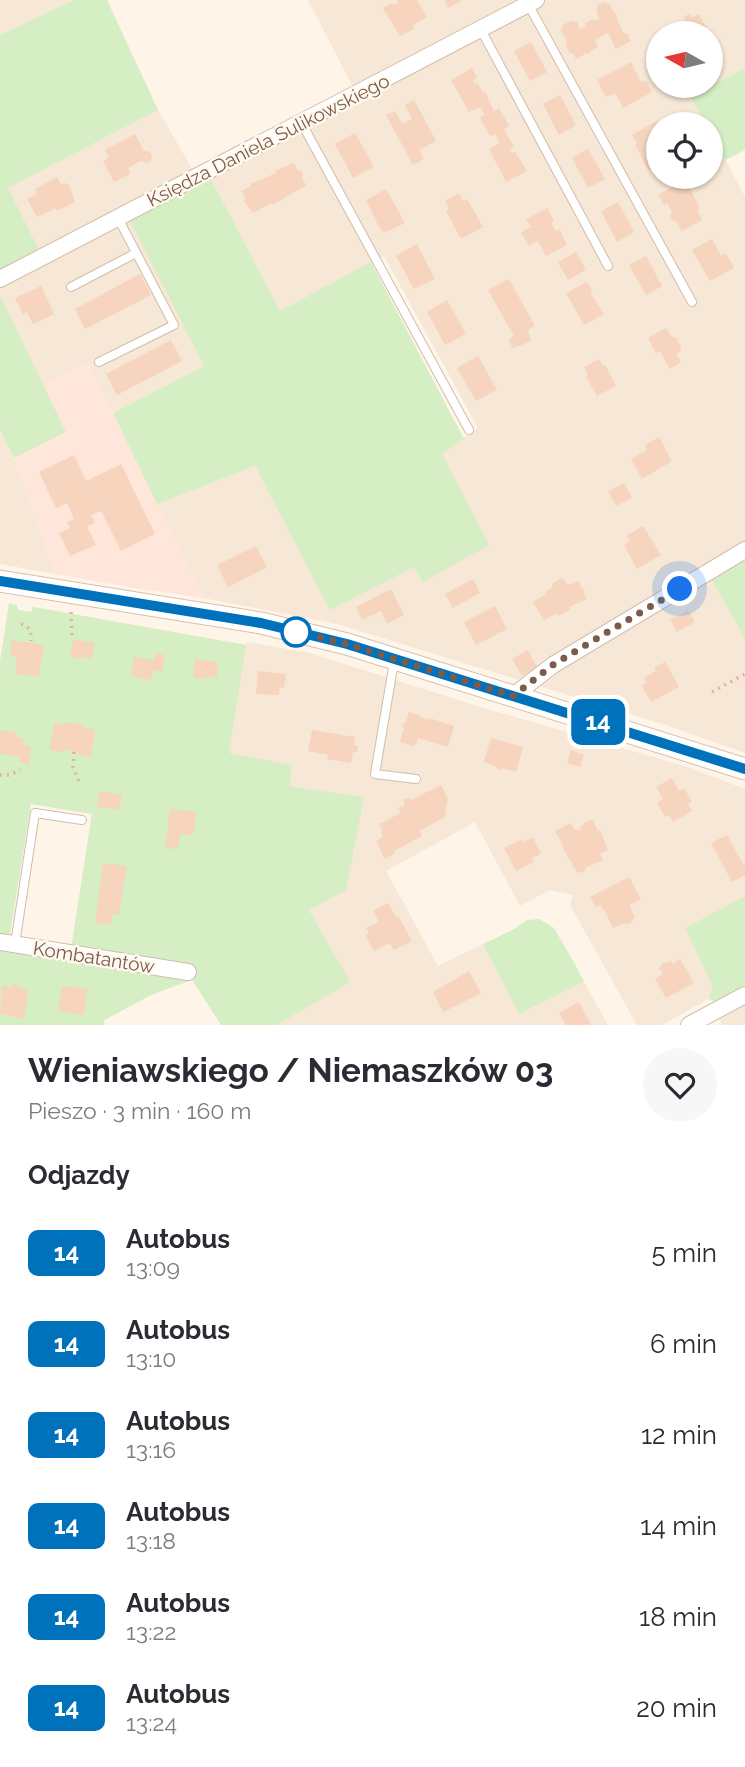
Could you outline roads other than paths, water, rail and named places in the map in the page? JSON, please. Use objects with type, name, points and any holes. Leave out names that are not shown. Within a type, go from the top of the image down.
[{"type":"street","name":"Księdza Daniela Sulikowskiego","points":[[0,279],[532,2]]},
{"type":"street","points":[[513,696],[554,664],[745,550]]},
{"type":"street","points":[[0,581],[261,623],[347,644],[745,769]]},
{"type":"street","name":"Kombatantów","points":[[7,943],[188,972]]},
{"type":"street","points":[[689,1025],[745,995]]},
{"type":"lane","points":[[532,2],[692,302]]},
{"type":"lane","points":[[481,30],[607,266]]},
{"type":"lane","points":[[301,122],[469,430]]},
{"type":"lane","points":[[99,362],[174,325],[118,218]]},
{"type":"lane","points":[[71,287],[136,253]]},
{"type":"lane","points":[[395,659],[375,774],[416,779]]},
{"type":"lane","points":[[7,943],[35,813],[82,820]]}]
